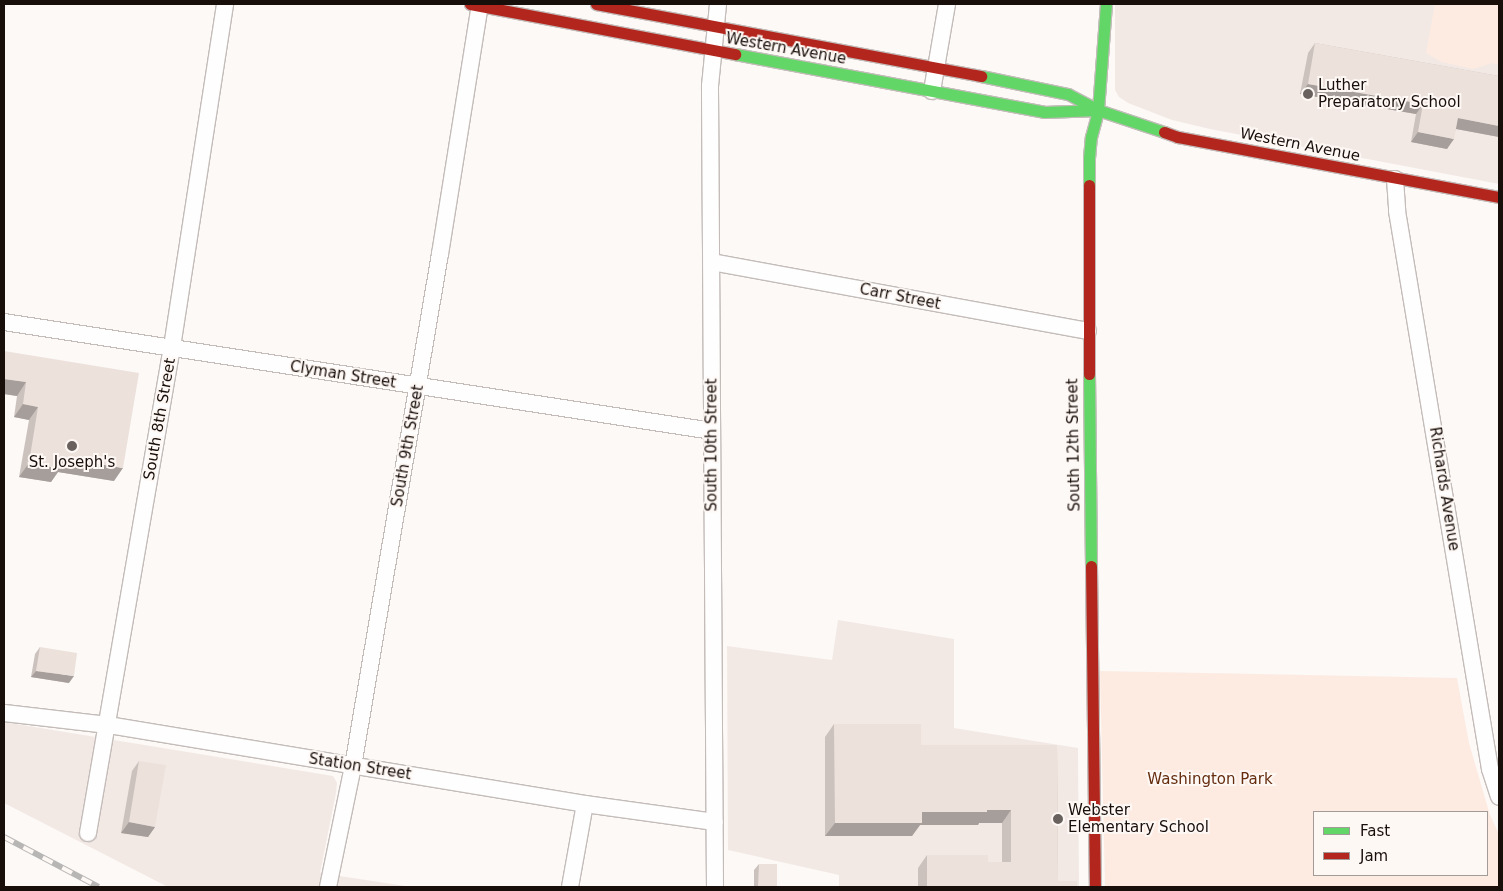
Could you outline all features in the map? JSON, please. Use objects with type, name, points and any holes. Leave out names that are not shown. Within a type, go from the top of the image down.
[{"type":"street","name":"South 8th Street","points":[[88,832],[172,348],[225,4]]},
{"type":"street","name":"Western Avenue","points":[[477,4],[712,51],[1044,112],[1062,113],[1098,110]]},
{"type":"street","name":"South 9th Street","points":[[328,887],[353,766],[418,387],[477,4]]},
{"type":"street","name":"Western Avenue","points":[[596,4],[1046,88],[1068,94],[1098,110],[1178,137],[1499,197]]},
{"type":"street","name":"South 10th Street","points":[[715,887],[710,86],[714,26],[718,4]]},
{"type":"street","points":[[932,91],[947,4]]},
{"type":"street","name":"South 12th Street","points":[[1095,887],[1088,331],[1089,158],[1091,138],[1098,110],[1106,4]]},
{"type":"street","name":"Richards Avenue","points":[[1395,179],[1397,211],[1490,769],[1498,794]]},
{"type":"street","name":"Carr Street","points":[[712,262],[1088,331]]},
{"type":"street","name":"Clyman Street","points":[[4,322],[712,431]]},
{"type":"street","name":"Station Street","points":[[4,714],[108,725],[585,804],[715,822]]},
{"type":"street","points":[[570,887],[585,804]]},
{"type":"shaded area","name":"Luther Preparatory School","points":[[1115,4],[1499,4],[1499,184],[1210,129],[1172,120],[1128,103],[1119,97],[1115,90]]},
{"type":"shaded area","points":[[838,620],[954,639],[954,728],[1078,748],[1079,887],[839,887],[839,875],[728,850],[727,646],[832,660]]},
{"type":"shaded area","points":[[4,722],[333,776],[337,783],[336,793],[320,873],[412,887],[168,887],[4,803]]},
{"type":"green space","points":[[1435,4],[1499,4],[1499,65],[1492,63],[1473,69],[1442,62],[1426,53]]},
{"type":"green space","name":"Washington Park","points":[[1100,671],[1457,678],[1469,743],[1490,815],[1499,834],[1499,887],[1105,887]]},
{"type":"building","points":[[1315,43],[1499,76],[1499,126],[1458,118],[1454,139],[1418,132],[1423,104],[1308,84]]},
{"type":"building","name":"St. Joseph's","points":[[4,351],[139,373],[123,468],[62,458],[61,469],[29,463],[38,407],[23,404],[26,382],[4,379]]},
{"type":"building","points":[[40,647],[77,653],[74,676],[36,671]]},
{"type":"building","points":[[834,724],[921,724],[921,745],[1057,745],[1058,881],[1077,881],[1077,887],[927,887],[927,855],[988,855],[988,862],[1011,862],[1011,810],[922,812],[922,823],[835,823]]},
{"type":"building","points":[[139,761],[166,765],[155,827],[129,822]]},
{"type":"building","points":[[759,864],[777,864],[777,887],[758,887]]},
{"type":"railway","points":[[4,837],[99,887]]},
{"type":"traffic: fast","points":[[1089,185],[1089,158],[1091,137],[1098,110],[1106,4]]},
{"type":"traffic: fast","points":[[735,54],[1044,112],[1098,110]]},
{"type":"traffic: fast","points":[[981,76],[1068,94],[1098,110],[1164,132]]},
{"type":"traffic: fast","points":[[1089,374],[1091,566]]},
{"type":"traffic: jam","points":[[470,4],[735,54]]},
{"type":"traffic: jam","points":[[596,4],[981,76]]},
{"type":"traffic: jam","points":[[1164,132],[1178,137],[1499,197]]},
{"type":"traffic: jam","points":[[1089,185],[1089,374]]},
{"type":"traffic: jam","points":[[1091,566],[1095,887]]},
{"type":"place","name":"Luther Preparatory School","points":[[1308,94]]},
{"type":"place","name":"St. Joseph's","points":[[72,446]]},
{"type":"place","name":"Webster Elementary School","points":[[1058,819]]}]
